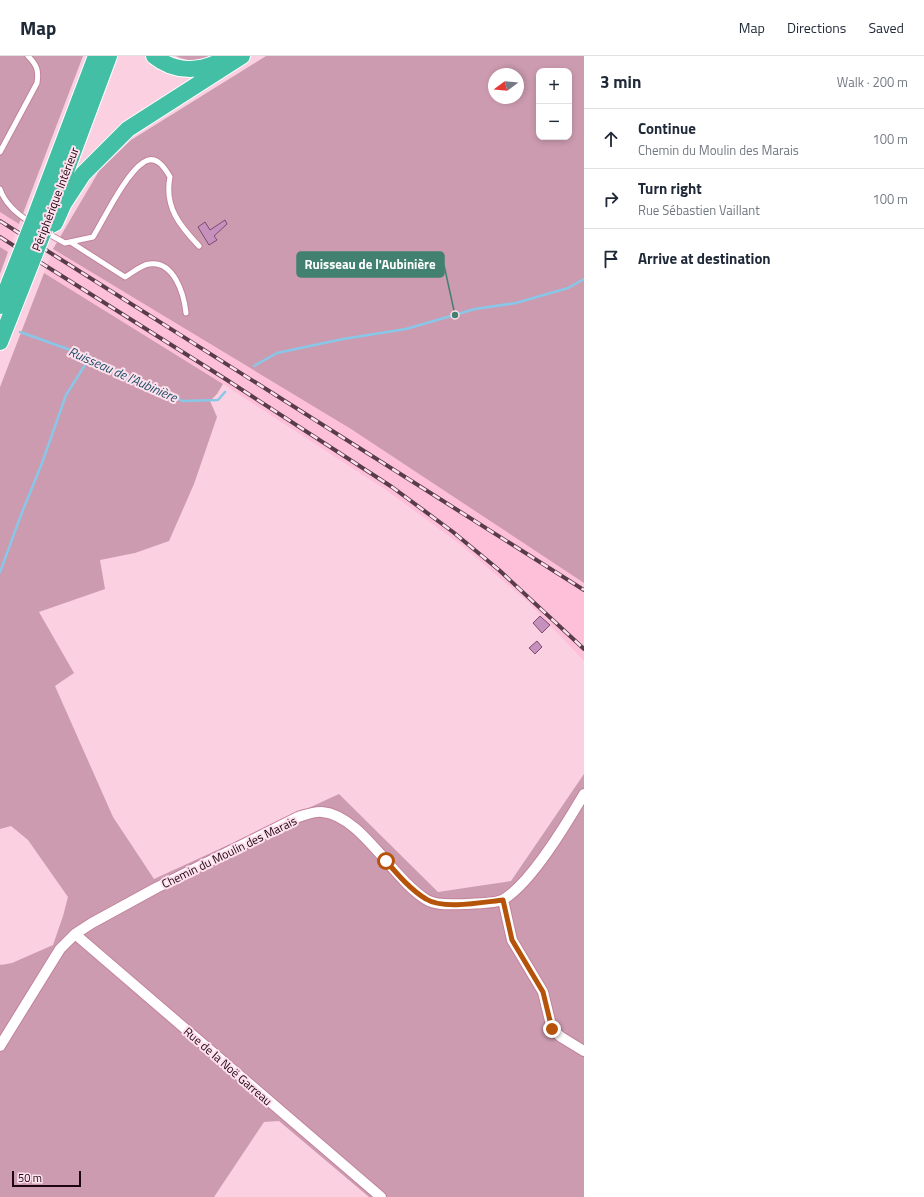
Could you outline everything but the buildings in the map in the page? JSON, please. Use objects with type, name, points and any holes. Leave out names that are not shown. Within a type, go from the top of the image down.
[{"type":"highway","points":[[96,56],[40,222],[55,223],[64,203],[83,174],[120,136],[138,122],[242,56]]},
{"type":"highway","name":"Périphérique Intérieur","points":[[0,342],[15,285],[109,56]]},
{"type":"highway","points":[[154,56],[172,66],[190,70],[206,68],[229,56]]},
{"type":"highway","points":[[0,306],[15,285]]},
{"type":"street","points":[[584,794],[565,826],[521,886],[503,900],[512,940],[543,992],[552,1029],[561,1037],[584,1051]]},
{"type":"street","name":"Chemin du Moulin des Marais","points":[[0,1046],[60,949],[75,934],[102,917],[298,817],[321,812],[338,816],[355,828],[406,883],[428,900],[446,904],[503,900]]},
{"type":"street","name":"Rue de la Noë Garreau","points":[[75,934],[381,1197]]},
{"type":"lane","points":[[0,152],[37,83],[39,72],[35,64],[28,56]]},
{"type":"lane","points":[[0,189],[2,196],[13,210],[22,217],[56,239],[65,243],[72,243],[93,237],[133,173],[144,161],[153,160],[160,163],[170,177],[168,186],[169,201],[174,216],[199,246]]},
{"type":"lane","points":[[72,243],[125,277],[148,264],[158,264],[167,269],[183,292],[186,313]]},
{"type":"shaded area","points":[[0,56],[83,56],[19,224],[0,212]]},
{"type":"shaded area","points":[[176,56],[213,56],[208,59],[195,61],[186,60]]},
{"type":"shaded area","points":[[266,56],[584,56],[584,583],[351,429],[53,249],[99,171],[131,140]]},
{"type":"shaded area","points":[[0,212],[19,224],[8,252],[0,247]]},
{"type":"shaded area","points":[[0,247],[8,252],[0,274]]},
{"type":"shaded area","points":[[53,249],[351,429],[584,583],[584,661],[528,602],[460,544],[386,490],[223,384],[44,273]]},
{"type":"shaded area","points":[[44,273],[223,384],[217,394],[210,401],[217,417],[194,484],[169,541],[135,553],[100,560],[105,589],[39,612],[74,673],[55,686],[113,817],[154,879],[339,794],[438,892],[511,881],[584,774],[584,1197],[369,1197],[279,1121],[264,1122],[214,1197],[0,1197],[0,964],[12,963],[53,945],[68,897],[28,840],[11,826],[0,829],[0,387]]},
{"type":"waterway","name":"Ruisseau de l'Aubinière","points":[[254,366],[277,353],[343,339],[406,329],[475,309],[516,303],[568,288],[584,279]]},
{"type":"waterway","name":"Ruisseau de l'Aubinière","points":[[20,332],[90,357],[126,378],[165,390],[182,401],[218,400],[225,392]]},
{"type":"waterway","points":[[0,572],[42,463],[66,395],[90,357]]},
{"type":"railway","points":[[0,221],[584,590]]},
{"type":"railway","points":[[0,237],[227,380],[392,487],[453,532],[499,570],[584,649]]},
{"type":"place","name":"Ruisseau de l'Aubinière","points":[[455,315]]},
{"type":"route","points":[[386,861],[406,883],[428,900],[446,904],[481,903],[503,900],[512,940],[543,992],[552,1029]]}]
